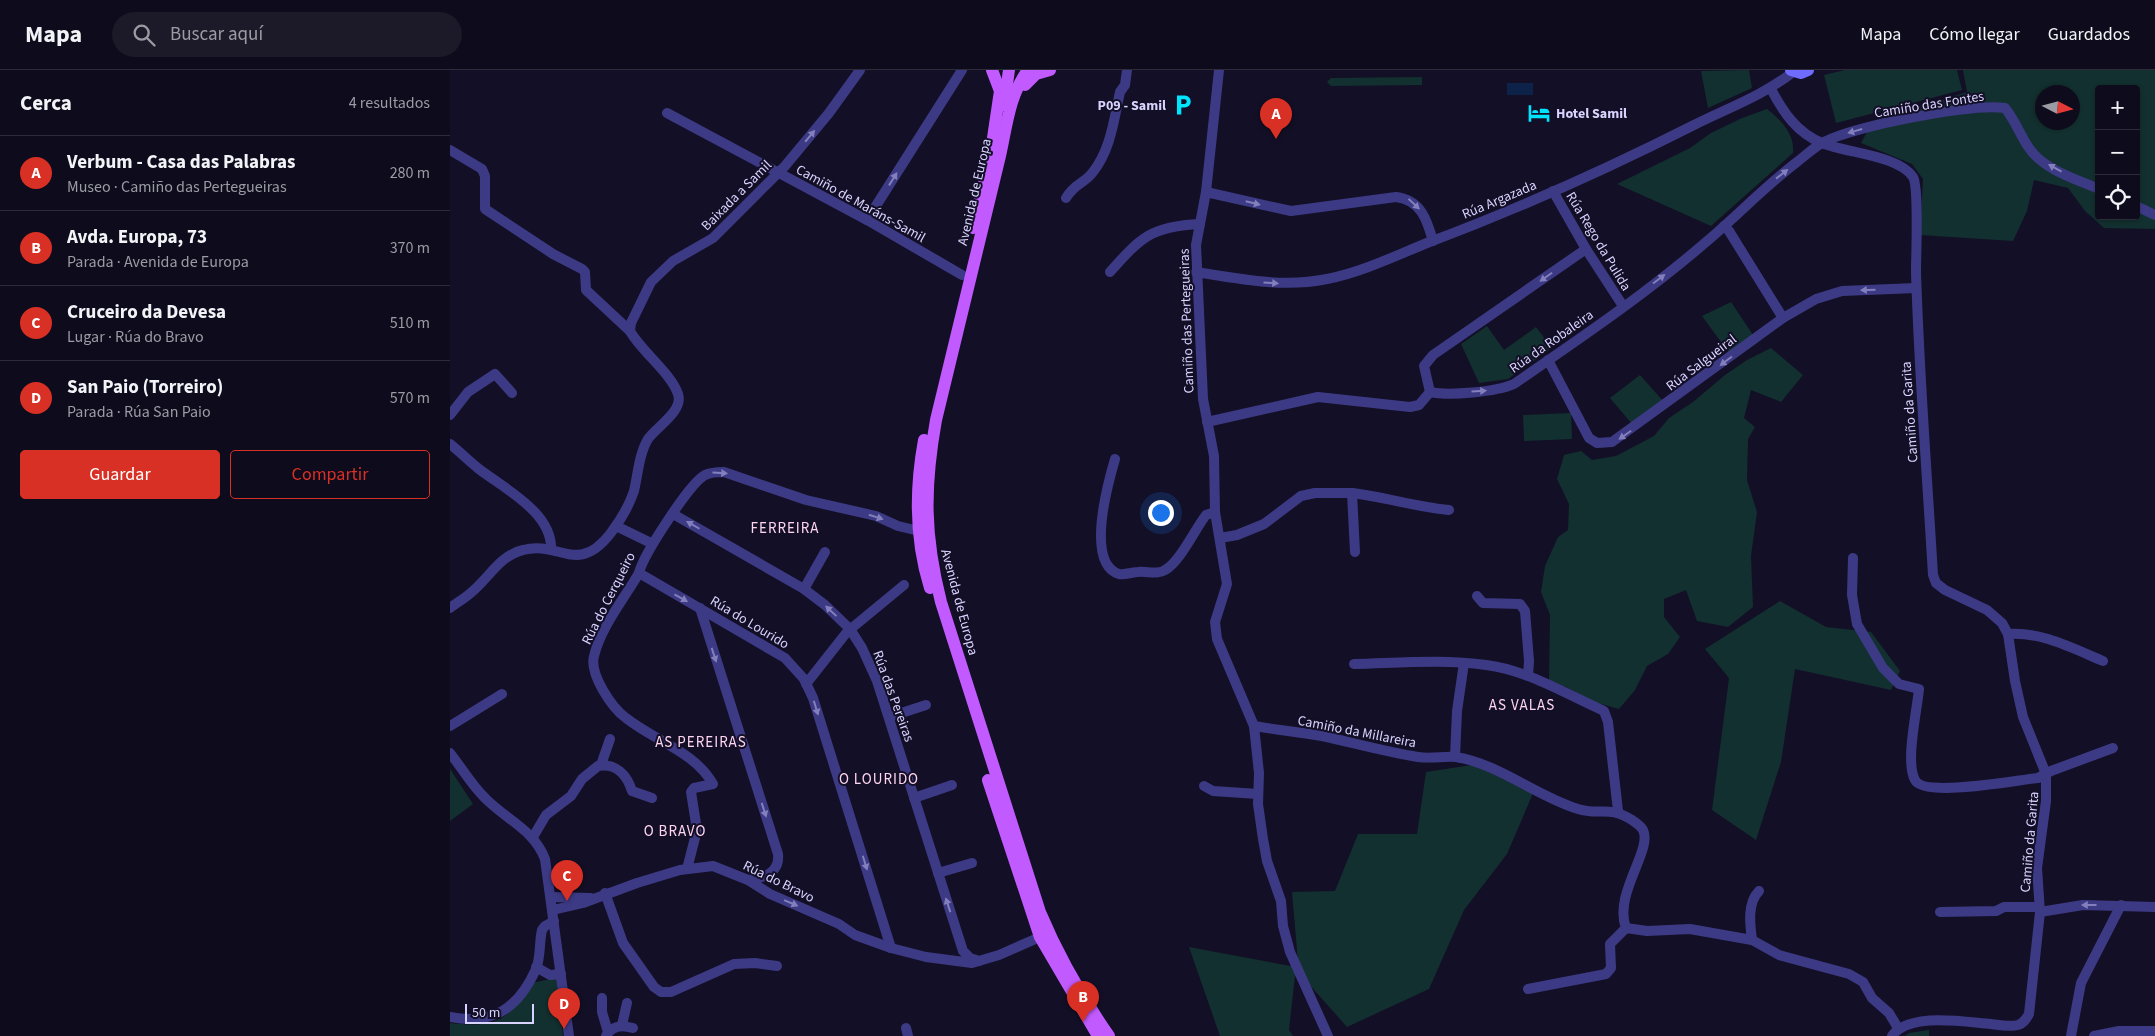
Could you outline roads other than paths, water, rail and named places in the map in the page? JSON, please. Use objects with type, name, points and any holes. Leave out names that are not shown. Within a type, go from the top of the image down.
[{"type":"main road","points":[[992,70],[1000,91],[997,149]]},
{"type":"main road","name":"Avenida de Europa","points":[[1009,70],[997,149],[929,458],[926,502],[929,545],[941,602],[1040,912],[1051,938],[1109,1036]]},
{"type":"main road","name":"Avenida de Europa","points":[[1028,70],[1014,94],[962,275],[920,459],[918,531],[924,571],[999,816],[1040,937],[1098,1036]]},
{"type":"main road","points":[[997,149],[1024,85],[1036,74],[1050,70]]},
{"type":"street","name":"Baixada a Samil","points":[[630,330],[643,298],[655,277],[673,261],[713,238],[778,172],[829,113],[860,70]]},
{"type":"street","points":[[867,220],[962,70]]},
{"type":"street","points":[[1066,198],[1072,188],[1093,173],[1106,151],[1120,92],[1125,84],[1127,70]]},
{"type":"street","name":"Camiño das Pertegueiras","points":[[1219,70],[1206,192],[1196,245],[1203,399],[1214,456],[1215,512],[1226,584],[1215,622],[1217,639],[1254,726],[1259,773],[1258,794],[1267,862],[1281,901],[1283,926],[1290,952],[1328,1036]]},
{"type":"street","points":[[1792,71],[1801,73],[1808,70]]},
{"type":"street","name":"Rúa Argazada","points":[[1196,272],[1261,282],[1307,281],[1347,274],[1604,171],[1716,114],[1771,89],[1792,71]]},
{"type":"street","name":"Camiño da Garita","points":[[1771,89],[1790,122],[1822,143],[1884,160],[1907,170],[1914,178],[1916,186],[1916,288],[1933,575],[1936,583],[1945,590],[1995,615],[2008,634],[2023,717],[2046,774],[2046,801],[2037,868],[2039,910],[2031,1004],[2024,1022],[2012,1026],[1910,1023],[1895,1032]]},
{"type":"street","name":"Camiño das Fontes","points":[[1822,143],[1879,125],[1969,109],[2005,108],[2030,149],[2039,159],[2055,169],[2095,187]]},
{"type":"street","name":"Camiño de Maráns-Samil","points":[[667,113],[867,220],[962,275]]},
{"type":"street","name":"Rúa da Robaleira","points":[[1430,392],[1445,393],[1504,388],[1548,360],[1623,306],[1724,226],[1768,185],[1822,143]]},
{"type":"street","points":[[450,150],[482,169],[485,176],[483,206],[485,209],[553,254],[586,272],[586,290],[630,330],[675,388],[679,400],[675,411],[648,440],[633,492],[616,526],[601,544],[586,554],[566,555],[551,550],[525,549],[507,556],[474,590],[450,608]]},
{"type":"street","name":"Rúa Rego da Pulida","points":[[1553,191],[1586,249],[1623,306]]},
{"type":"street","points":[[1206,192],[1290,211],[1396,197],[1407,198],[1416,203],[1424,216],[1433,241]]},
{"type":"street","points":[[2140,208],[2155,215]]},
{"type":"street","points":[[1110,272],[1143,238],[1171,226],[1200,224]]},
{"type":"street","points":[[1724,226],[1729,230],[1783,318]]},
{"type":"street","points":[[1207,422],[1318,397],[1410,407],[1418,405],[1430,392],[1424,366],[1433,355],[1586,249]]},
{"type":"street","name":"Rúa Salgueiral","points":[[1548,360],[1589,438],[1597,443],[1612,442],[1783,318],[1816,298],[1830,293],[1916,288]]},
{"type":"street","points":[[450,415],[468,392],[495,374],[512,393]]},
{"type":"street","points":[[450,444],[481,470],[497,480],[540,517],[552,541],[551,550]]},
{"type":"street","points":[[1115,459],[1104,497],[1101,522],[1103,558],[1119,574],[1164,571],[1174,563],[1206,515],[1215,512]]},
{"type":"street","points":[[673,514],[695,484],[705,475],[724,472],[806,500],[876,516],[898,526],[918,531]]},
{"type":"street","points":[[1220,538],[1237,535],[1264,524],[1301,496],[1315,493],[1352,493],[1384,497],[1427,508],[1449,510]]},
{"type":"street","points":[[1352,493],[1355,552]]},
{"type":"street","name":"Rúa do Cerqueiro","points":[[673,514],[651,543],[639,573],[598,642],[593,659],[594,672],[612,702],[625,718],[687,756],[707,774],[713,784],[694,788],[691,792],[697,830],[687,869]]},
{"type":"street","name":"Rúa das Pereiras","points":[[673,514],[804,590],[825,605],[850,629],[871,664],[963,951]]},
{"type":"street","points":[[616,526],[651,543]]},
{"type":"street","points":[[804,590],[825,552]]},
{"type":"street","name":"Camiño da Garita","points":[[1853,558],[1852,595],[1857,624],[1883,668],[1899,684],[1919,689],[1911,765],[1915,782],[1920,786],[1944,789],[2038,778],[2051,770],[2113,748]]},
{"type":"street","name":"Rúa do Lourido","points":[[639,573],[785,658],[806,684],[813,698],[891,948]]},
{"type":"street","points":[[806,684],[850,629],[904,585]]},
{"type":"street","points":[[1477,596],[1483,604],[1520,604],[1525,611],[1529,661],[1528,676]]},
{"type":"street","points":[[700,608],[778,854],[778,865],[770,874],[748,880]]},
{"type":"street","points":[[2008,634],[2018,633],[2041,637],[2104,661]]},
{"type":"street","points":[[1455,757],[1457,711],[1464,663]]},
{"type":"street","points":[[1354,664],[1464,663],[1487,665],[1528,676],[1604,711],[1608,722],[1618,811],[1638,824],[1643,829],[1645,835],[1641,855],[1624,895],[1623,920],[1626,928]]},
{"type":"street","points":[[450,726],[502,694]]},
{"type":"street","points":[[888,717],[926,705]]},
{"type":"street","name":"Camiño da Millareira","points":[[1254,726],[1320,736],[1420,757],[1455,757],[1500,773],[1558,803],[1582,810],[1618,811]]},
{"type":"street","points":[[601,765],[610,740]]},
{"type":"street","points":[[450,752],[486,799],[533,837],[545,860],[570,1036]]},
{"type":"street","points":[[533,837],[546,815],[571,796],[590,771],[601,765],[611,766],[622,771],[632,791],[652,798]]},
{"type":"street","points":[[914,798],[952,785]]},
{"type":"street","points":[[1204,786],[1213,791],[1258,794]]},
{"type":"street","points":[[938,873],[972,863]]},
{"type":"street","name":"Rúa do Bravo","points":[[552,910],[576,905],[592,898],[687,869],[713,866],[748,880],[770,894],[839,924],[854,935],[891,948],[926,957],[966,964],[999,955],[1040,937]]},
{"type":"street","points":[[770,874],[770,894]]},
{"type":"street","points":[[1752,940],[1750,918],[1752,902],[1759,891]]},
{"type":"street","points":[[605,894],[623,943],[654,987],[661,992],[671,992],[734,964],[744,962],[777,966]]},
{"type":"street","name":"Rúa do Bravo","points":[[551,896],[592,898]]},
{"type":"street","points":[[2071,1036],[2081,983],[2121,905]]},
{"type":"street","points":[[1940,912],[1996,911],[2004,907],[2039,910],[2069,906],[2155,905]]},
{"type":"street","points":[[450,1015],[484,1019],[501,1013],[515,1000],[536,968],[542,930],[554,921]]},
{"type":"street","points":[[1626,928],[1647,931],[1690,929],[1752,940],[1779,955],[1849,974],[1863,982],[1872,998],[1889,1013],[1895,1032]]},
{"type":"street","points":[[1528,989],[1606,974],[1611,968],[1610,944],[1626,928]]},
{"type":"street","points":[[951,960],[960,958],[963,951],[970,958],[979,961]]},
{"type":"street","points":[[536,968],[550,975],[561,974]]},
{"type":"street","points":[[602,998],[602,1012],[607,1034],[622,1025],[633,1028]]},
{"type":"street","points":[[622,1025],[627,1003]]},
{"type":"street","points":[[2094,1036],[2155,1031]]},
{"type":"water","points":[[1507,83],[1533,83],[1533,95],[1507,95]]},
{"type":"place","name":"P09 - Samil","points":[[1183,105]]},
{"type":"place","name":"Hotel Samil","points":[[1539,113]]},
{"type":"place","name":"Verbum - Casa das Palabras","points":[[1276,139]]},
{"type":"place","name":"Cruceiro da Devesa","points":[[567,901]]},
{"type":"place","name":"Avda. Europa, 73","points":[[1083,1022]]},
{"type":"place","name":"San Paio (Torreiro)","points":[[564,1029]]},
{"type":"district","name":"FERREIRA","points":[[785,528]]},
{"type":"district","name":"AS VALAS","points":[[1522,705]]},
{"type":"district","name":"AS PEREIRAS","points":[[701,742]]},
{"type":"district","name":"O LOURIDO","points":[[879,779]]},
{"type":"district","name":"O BRAVO","points":[[675,831]]}]
